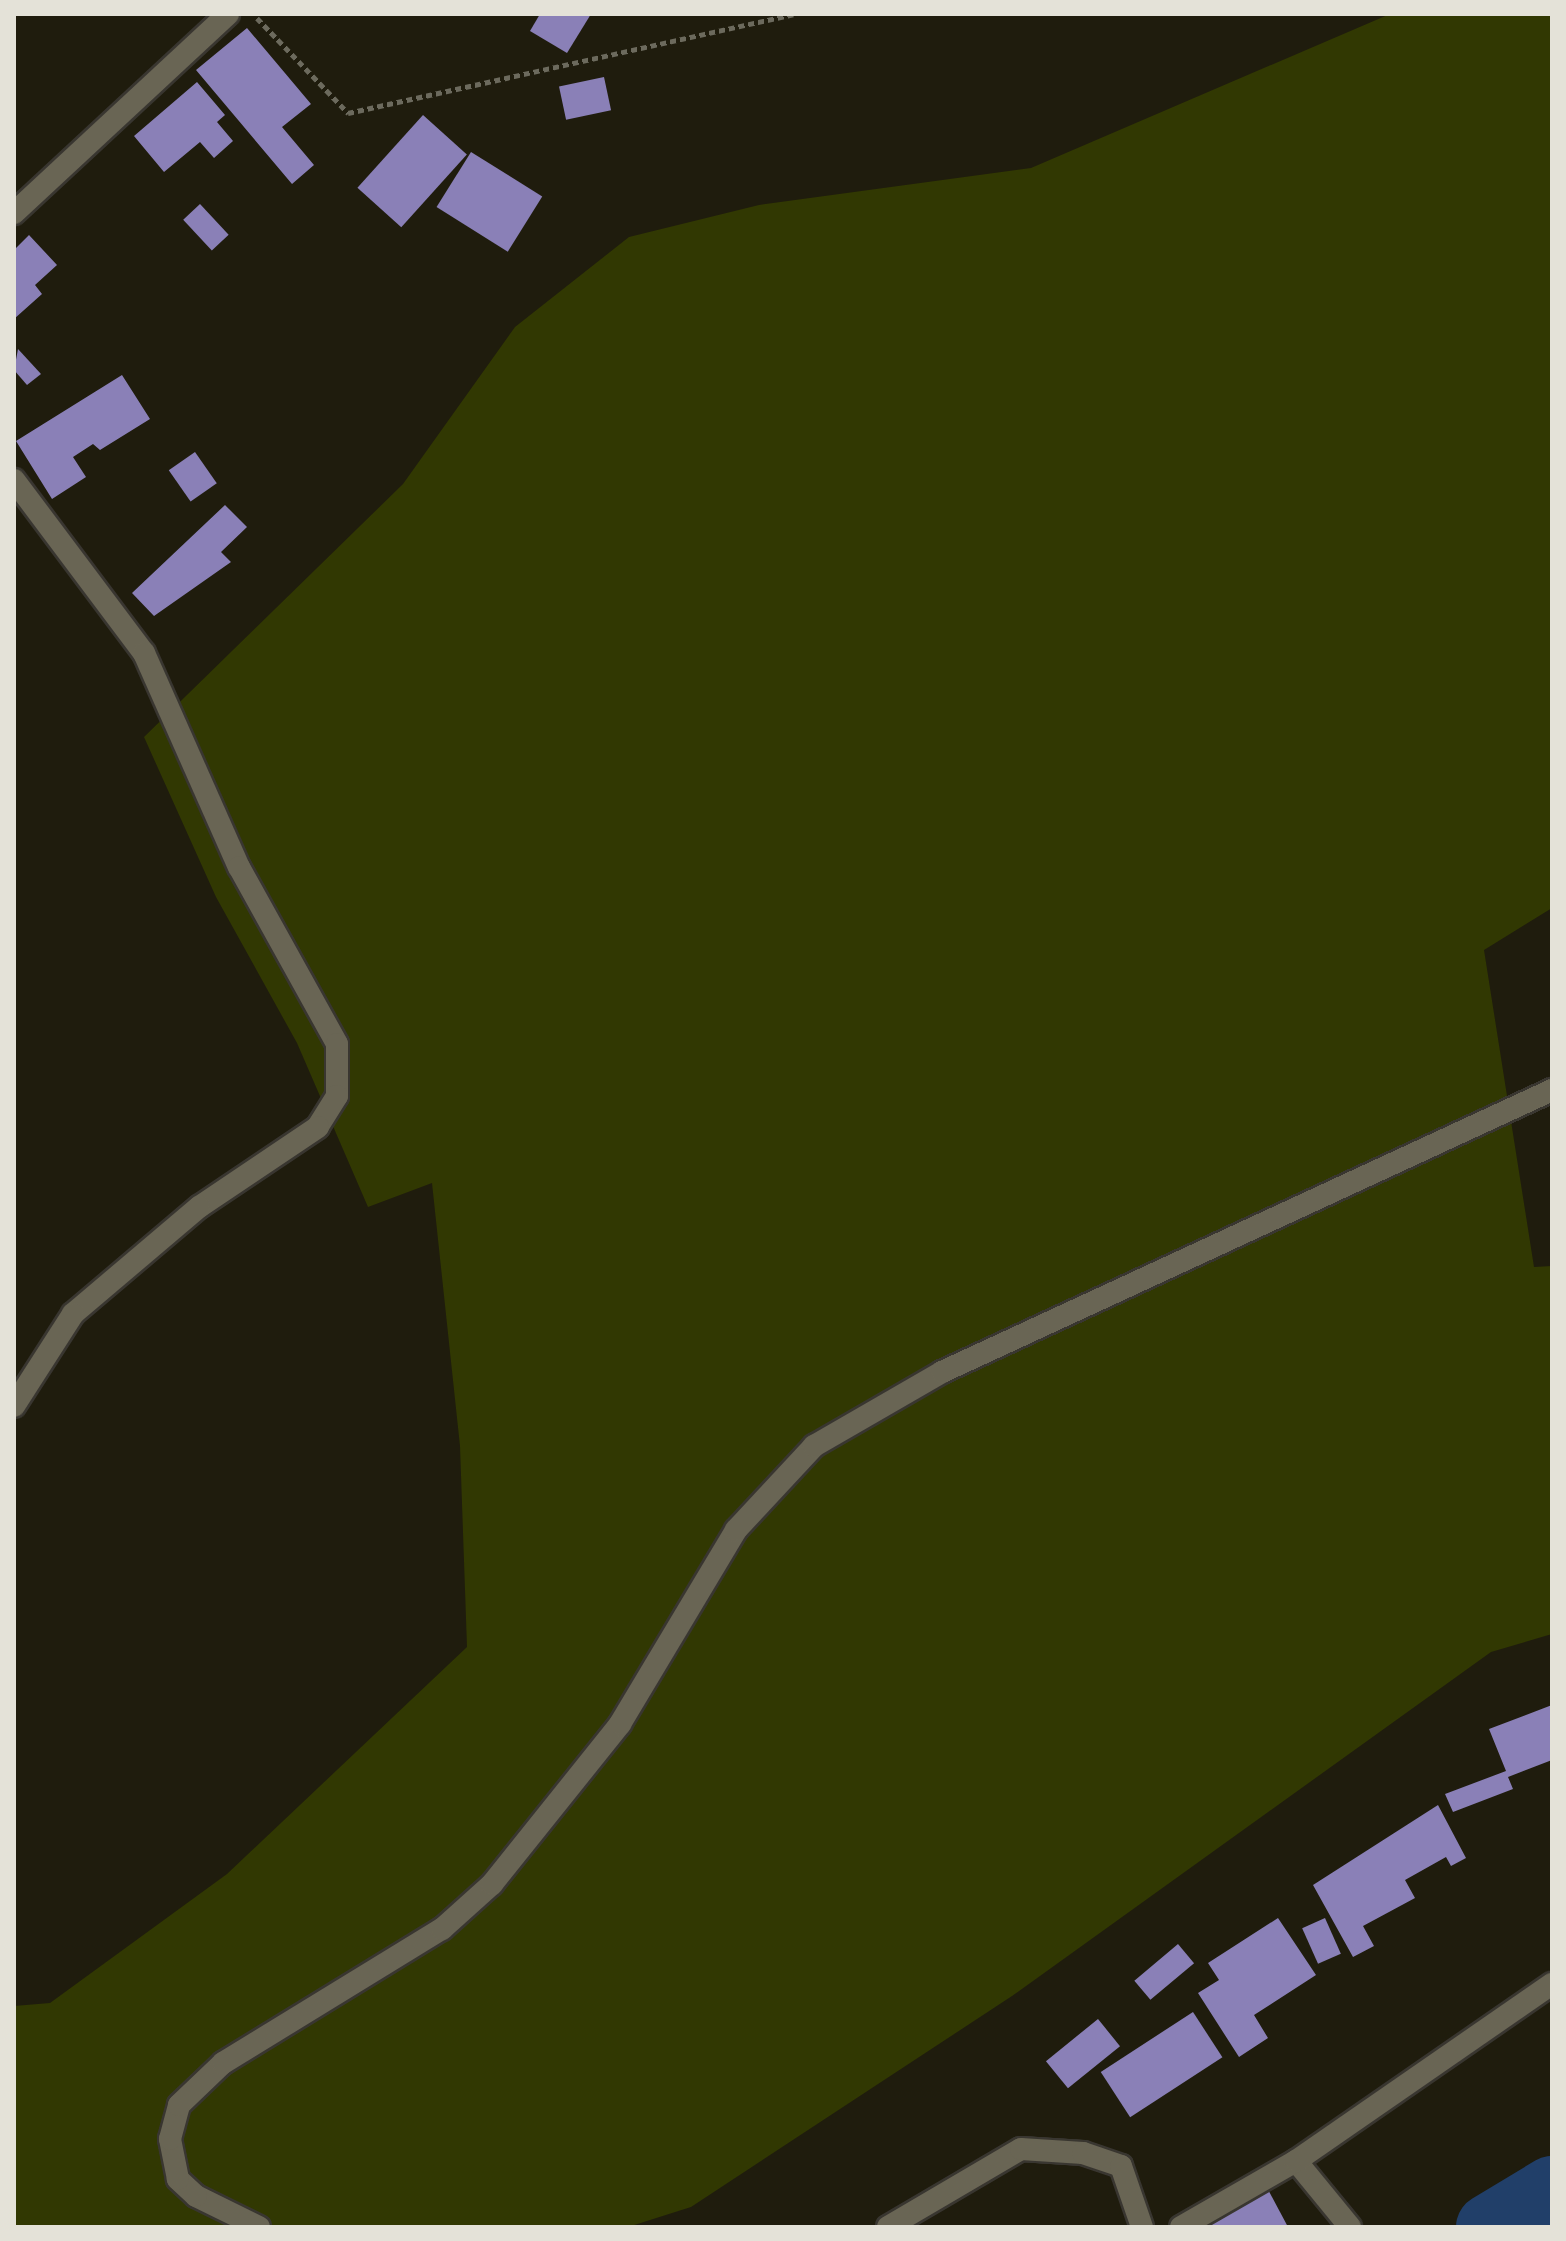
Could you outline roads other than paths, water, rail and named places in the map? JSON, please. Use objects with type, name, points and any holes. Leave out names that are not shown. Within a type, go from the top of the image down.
[{"type":"street","points":[[14,213],[228,14]]},
{"type":"street","points":[[14,480],[144,653],[239,867],[337,1044],[337,1096],[318,1127],[199,1207],[73,1314],[14,1406]]},
{"type":"street","points":[[259,2227],[196,2196],[178,2179],[170,2139],[179,2105],[223,2063],[442,1929],[492,1884],[620,1724],[736,1530],[814,1446],[942,1372],[1552,1090]]},
{"type":"street","points":[[1181,2227],[1296,2161],[1552,1984]]},
{"type":"street","points":[[888,2227],[1021,2149],[1083,2153],[1121,2166],[1142,2227]]},
{"type":"street","points":[[1296,2161],[1350,2227]]},
{"type":"waterway","points":[[1489,2227],[1552,2189]]}]
